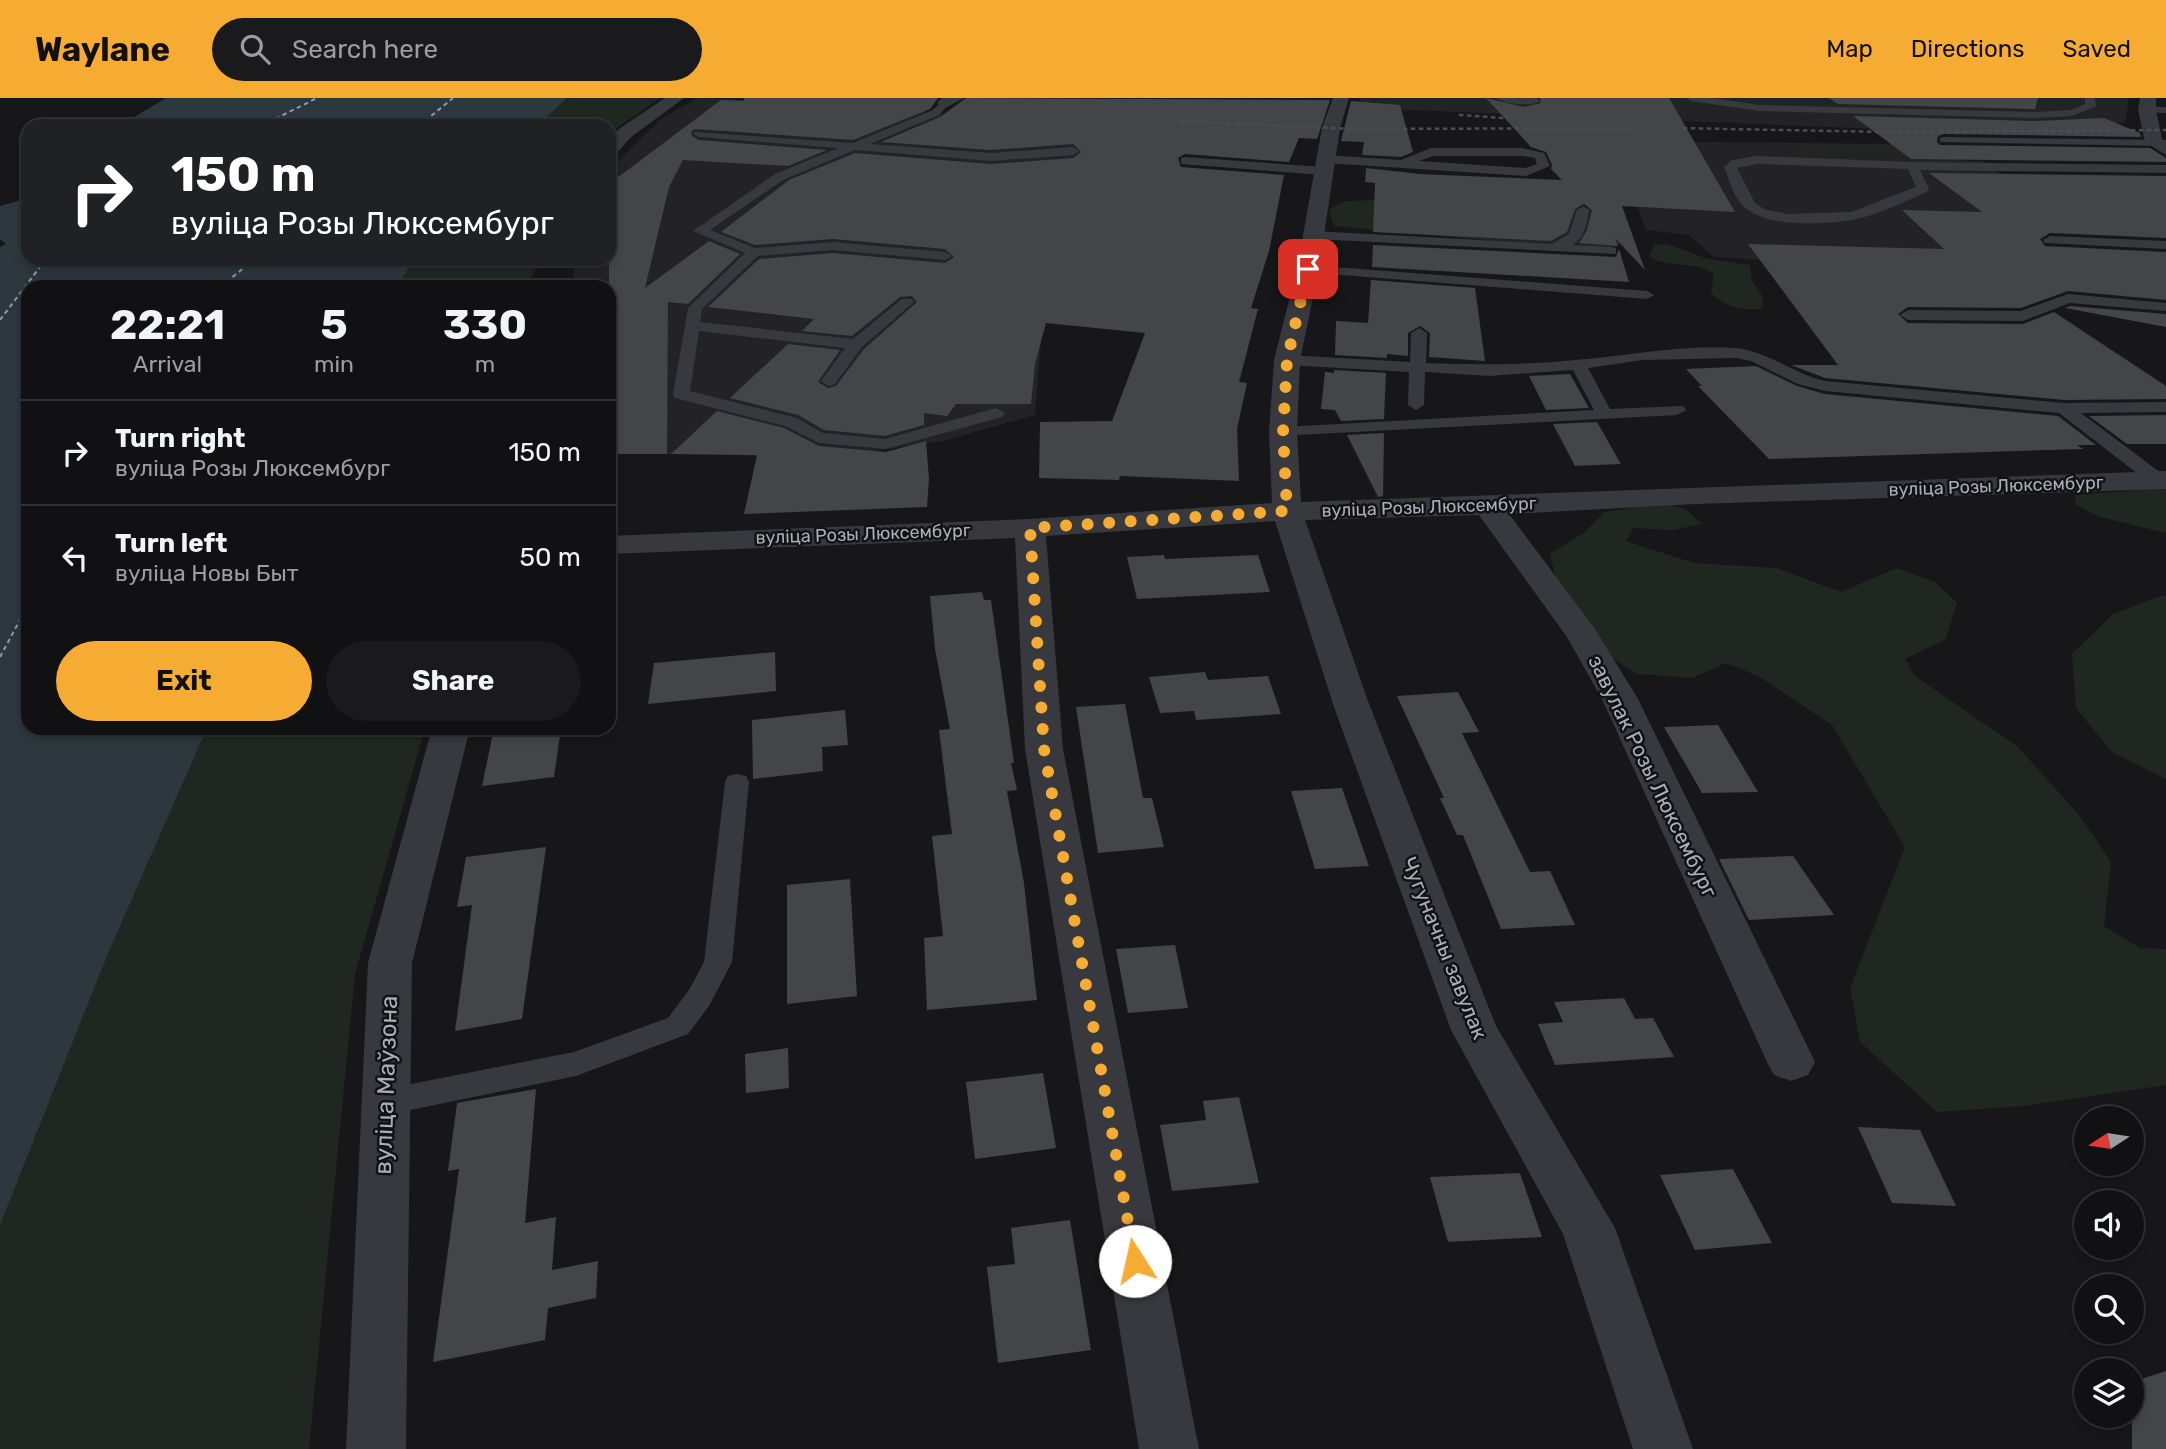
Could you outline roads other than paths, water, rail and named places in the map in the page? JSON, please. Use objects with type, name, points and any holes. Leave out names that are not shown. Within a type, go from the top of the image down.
[{"type":"street","points":[[616,143],[625,133],[676,98]]},
{"type":"street","name":"Чугуначны завулак","points":[[1341,98],[1331,128],[1308,269],[1287,360],[1283,432],[1287,511],[1351,704],[1474,1030],[1588,1228],[1663,1449]]},
{"type":"street","points":[[2147,104],[2162,145]]},
{"type":"street","name":"вуліца Розы Люксембург","points":[[616,545],[1030,528],[1287,511],[1488,506],[1696,495],[2162,480]]},
{"type":"street","name":"завулак Розы Люксембург","points":[[1488,506],[1583,636],[1620,699],[1791,1062]]},
{"type":"street","points":[[1030,528],[1044,749],[1169,1449]]},
{"type":"street","name":"вуліца Маўзона","points":[[376,1449],[390,963],[449,735]]},
{"type":"lane","points":[[1501,98],[1535,101]]},
{"type":"lane","points":[[1691,98],[1759,108],[2037,115],[2071,113],[2091,106],[2090,98]]},
{"type":"lane","points":[[945,256],[834,246],[754,252],[700,232],[779,177],[936,113],[951,100]]},
{"type":"lane","points":[[2147,104],[2166,110]]},
{"type":"lane","points":[[699,134],[991,157],[1073,151]]},
{"type":"lane","points":[[1944,140],[2162,145]]},
{"type":"lane","points":[[1185,161],[1403,164],[1526,172],[1544,166],[1540,156],[1522,152],[1431,152],[1403,164]]},
{"type":"lane","points":[[1912,166],[1923,189],[1861,214],[1834,218],[1782,217],[1761,212],[1750,206],[1730,167],[1736,163],[1757,160],[1912,166],[2166,169]]},
{"type":"lane","points":[[1552,248],[1569,244],[1577,236],[1583,210]]},
{"type":"lane","points":[[1313,235],[1611,251]]},
{"type":"lane","points":[[2050,240],[2166,245]]},
{"type":"lane","points":[[754,252],[695,307],[681,394],[791,422],[819,438],[886,444],[996,413]]},
{"type":"lane","points":[[1308,269],[1647,295]]},
{"type":"lane","points":[[1908,316],[2023,316],[2067,298],[2166,307]]},
{"type":"lane","points":[[829,381],[856,344],[907,302]]},
{"type":"lane","points":[[692,326],[856,344]]},
{"type":"lane","points":[[1416,405],[1419,333]]},
{"type":"lane","points":[[1287,360],[1489,371],[1578,365],[1643,355],[1736,353],[1756,357],[1804,380],[1825,386],[2064,408],[2166,407]]},
{"type":"lane","points":[[1578,365],[1605,415]]},
{"type":"lane","points":[[2064,408],[2162,480]]},
{"type":"lane","points":[[1283,432],[1676,410]]},
{"type":"lane","points":[[386,1102],[576,1064],[678,1026],[699,998],[718,962],[737,782]]},
{"type":"railway","points":[[1459,115],[1504,118]]},
{"type":"railway","points":[[1179,121],[1354,129],[1676,128],[1885,132],[2166,130]]}]
